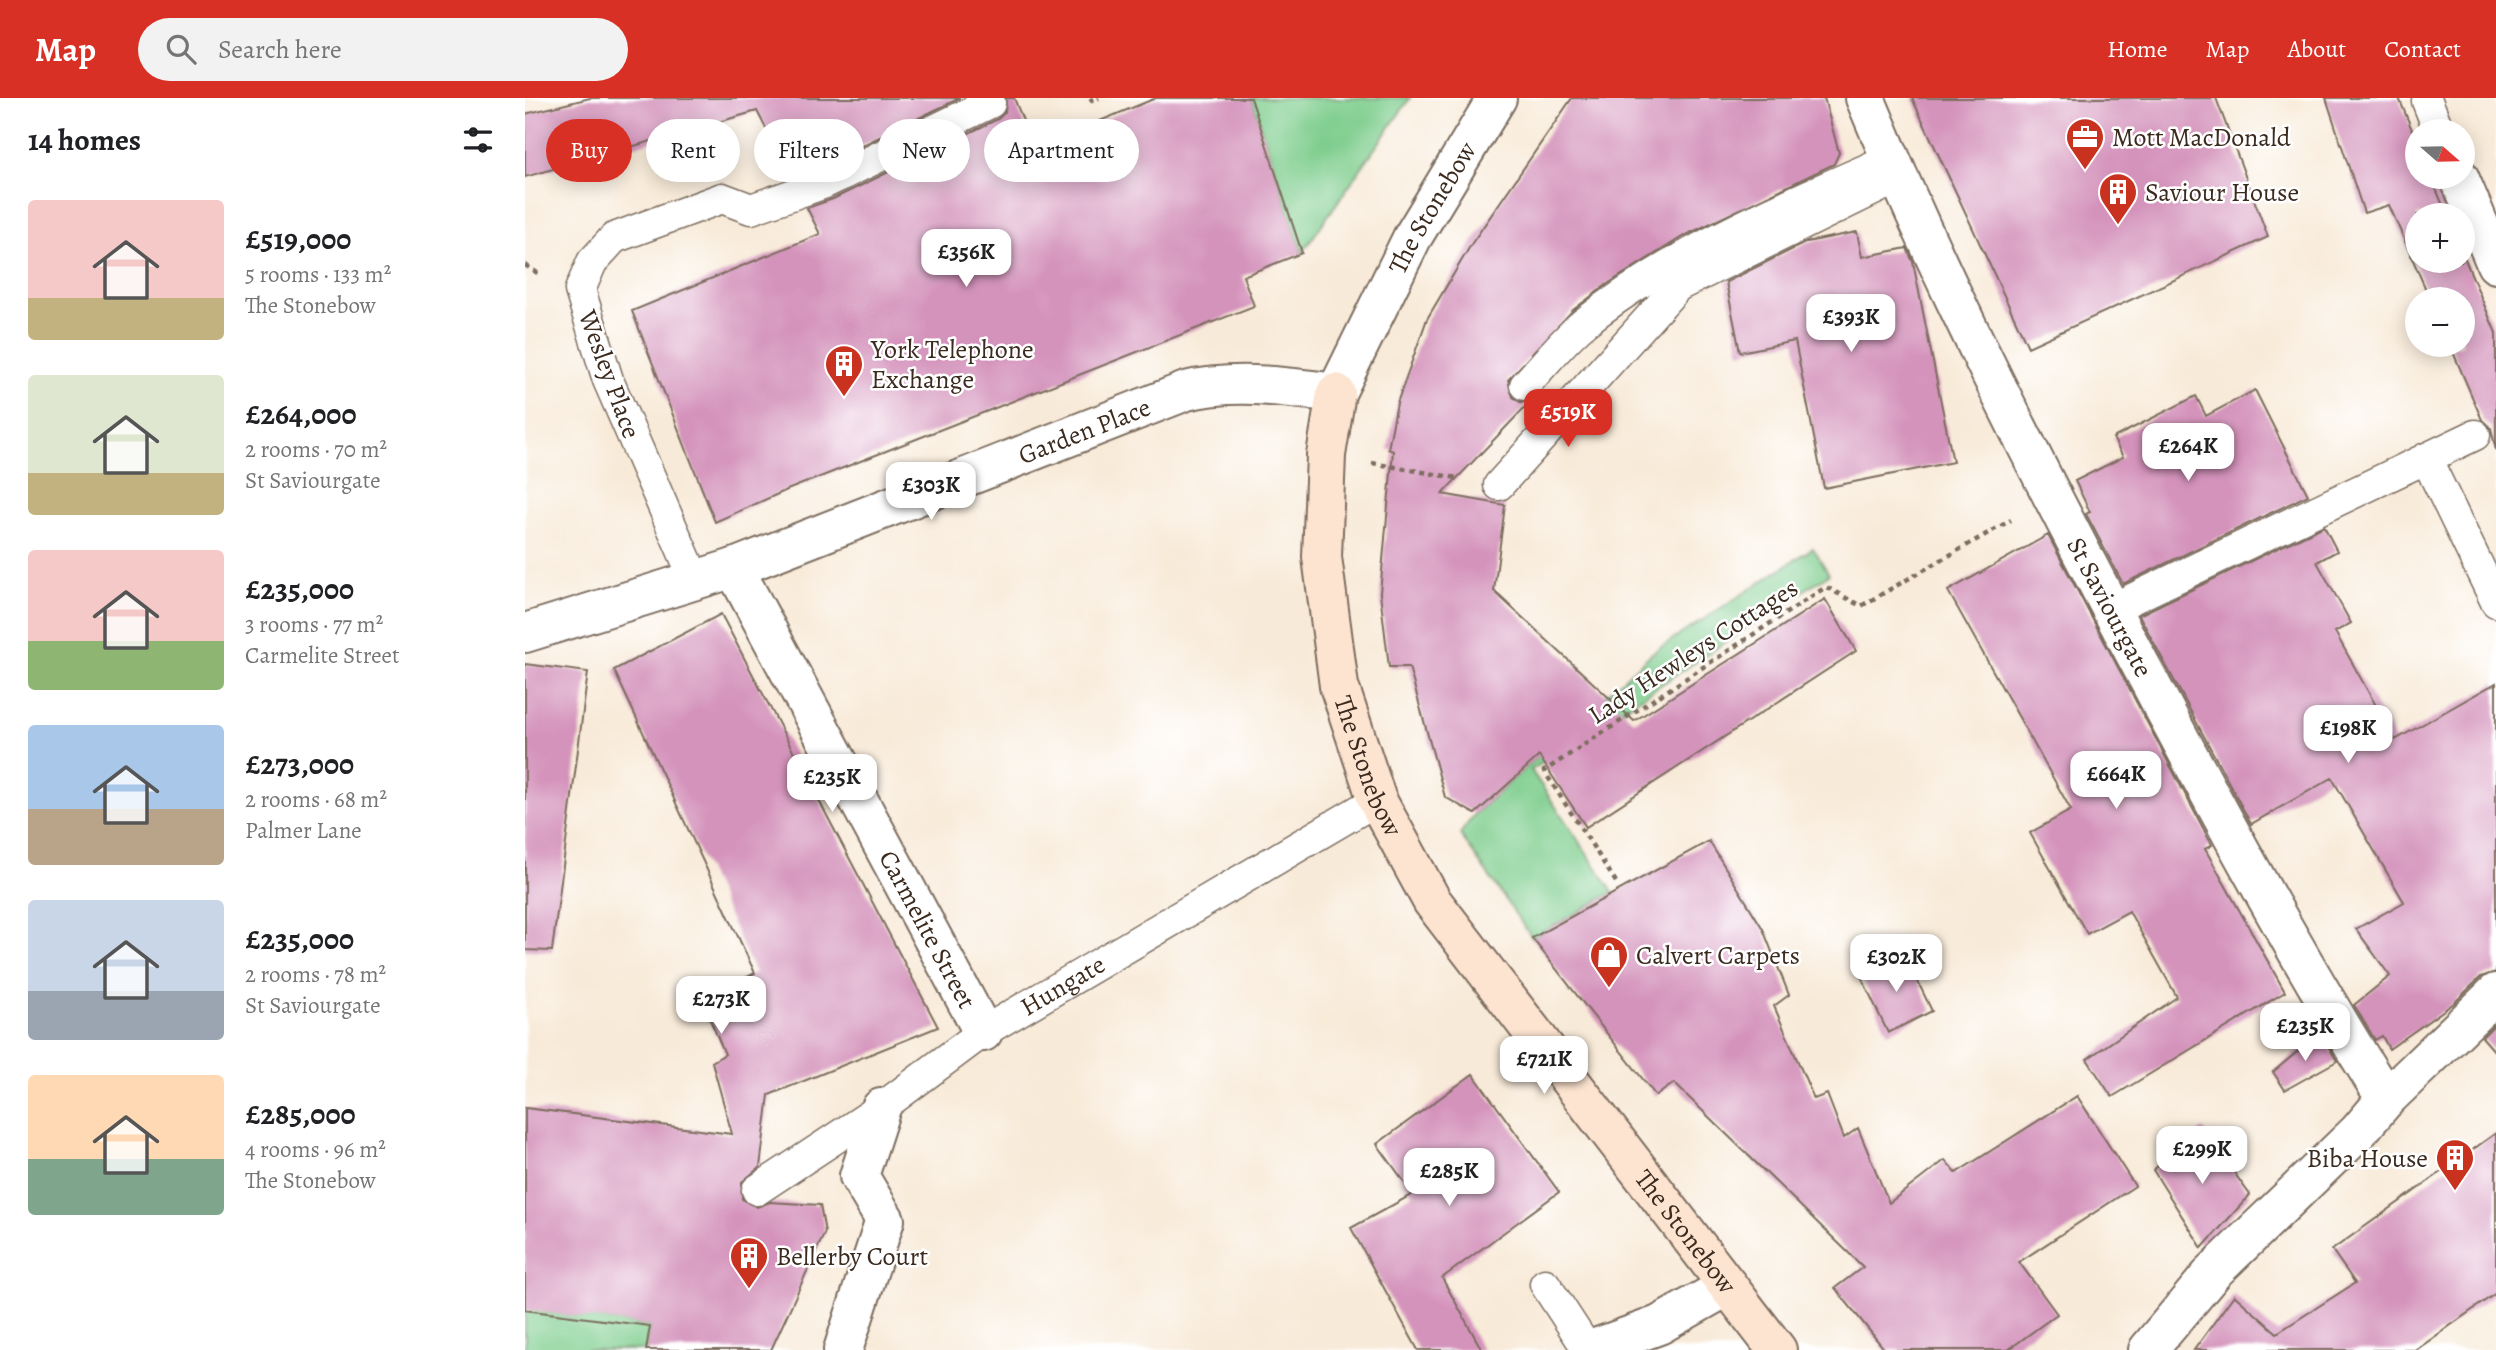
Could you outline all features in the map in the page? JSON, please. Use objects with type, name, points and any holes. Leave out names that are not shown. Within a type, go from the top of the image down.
[{"type":"street","name":"The Stonebow","points":[[1497,98],[1412,238],[1336,393],[1326,455],[1322,557],[1339,686],[1377,800],[1432,901],[1777,1350]]},
{"type":"street","name":"St Saviourgate","points":[[1865,98],[1894,169],[2051,496],[2211,801],[2326,1005],[2386,1099]]},
{"type":"street","points":[[2467,189],[2487,221],[2496,264]]},
{"type":"street","name":"Garden Place","points":[[525,633],[734,568],[1186,391],[1212,385],[1255,384],[1336,393]]},
{"type":"street","name":"Carmelite Street","points":[[734,568],[983,1032]]},
{"type":"street","points":[[2148,1350],[2215,1270],[2358,1132],[2386,1099],[2496,993]]},
{"type":"street","points":[[843,1350],[885,1220],[859,1176],[881,1108]]},
{"type":"street","points":[[1589,1350],[1659,1325],[1728,1286]]},
{"type":"lane","points":[[2427,100],[2434,119]]},
{"type":"lane","name":"Wesley Place","points":[[695,580],[608,380],[580,290],[592,262],[614,239],[722,198],[751,209],[825,183],[990,103]]},
{"type":"lane","points":[[1525,385],[1583,324],[1667,265],[1815,192],[1894,169]]},
{"type":"lane","points":[[1499,485],[1678,286],[1894,169]]},
{"type":"lane","points":[[2112,610],[2475,435]]},
{"type":"lane","points":[[2425,458],[2496,602]]},
{"type":"lane","name":"Hungate","points":[[757,1189],[881,1108],[983,1032],[1377,800]]},
{"type":"lane","points":[[1545,1284],[1589,1350]]},
{"type":"path","points":[[1055,98],[1061,98]]},
{"type":"path","points":[[1090,98],[1092,101],[1099,98]]},
{"type":"path","points":[[1326,455],[1499,485]]},
{"type":"path","name":"Lady Hewleys Cottages","points":[[1616,882],[1544,771],[1826,587],[1861,606],[2051,496]]},
{"type":"green space","points":[[1251,98],[1410,98],[1302,253]]},
{"type":"green space","points":[[1813,548],[1829,574],[1531,770],[1613,892],[1532,938],[1460,834],[1475,814],[1652,653]]},
{"type":"green space","points":[[525,1309],[650,1326],[646,1350],[525,1350]]},
{"type":"building","points":[[590,98],[960,98],[917,119],[878,119],[878,138],[864,145],[864,119],[761,119],[757,111],[729,119],[646,119],[646,143],[632,147],[632,119],[546,119],[546,171],[525,177],[525,114]]},
{"type":"building","name":"York Telephone Exchange","points":[[1006,98],[1014,98],[1022,119],[998,119],[1005,112]]},
{"type":"building","name":"York Telephone Exchange","points":[[1156,98],[1251,98],[1302,253],[1243,276],[1254,306],[787,490],[715,522],[632,311],[820,234],[807,208],[878,177],[878,182],[970,182],[970,133],[984,126],[984,182],[1139,182],[1139,119],[1105,119]]},
{"type":"building","points":[[1572,98],[1824,98],[1839,153],[1834,164],[1684,236],[1609,283],[1573,310],[1508,380],[1513,397],[1520,402],[1530,402],[1442,494],[1505,505],[1494,591],[1634,721],[1825,599],[1856,651],[1586,827],[1539,756],[1475,814],[1445,797],[1409,667],[1389,667],[1380,593],[1393,451],[1388,449],[1397,403],[1427,319],[1472,243]]},
{"type":"building","name":"Saviour House","points":[[1912,98],[2216,98],[2268,237],[2028,347]]},
{"type":"building","points":[[2326,98],[2399,98],[2408,119],[2405,119],[2405,189],[2436,189],[2442,203],[2405,203],[2405,242],[2389,205],[2364,213]]},
{"type":"building","points":[[1857,232],[1862,257],[1907,248],[1913,262],[1953,462],[1824,488],[1795,341],[1740,352],[1726,282],[1807,242]]},
{"type":"building","points":[[2419,273],[2471,273],[2496,333],[2496,451],[2491,428],[2482,420],[2455,357],[2475,357],[2475,287],[2425,287]]},
{"type":"building","points":[[2255,390],[2308,495],[2123,584],[2086,514],[2090,512],[2075,481],[2123,457],[2113,438],[2196,396],[2206,416]]},
{"type":"building","points":[[2324,526],[2337,551],[2317,562],[2351,623],[2335,632],[2395,740],[2496,683],[2496,972],[2481,977],[2454,1003],[2389,1049],[2382,1036],[2375,1040],[2354,1005],[2390,976],[2356,929],[2404,902],[2332,778],[2251,824],[2139,615]]},
{"type":"building","points":[[2048,535],[2212,845],[2205,849],[2285,992],[2112,1097],[2087,1059],[2177,997],[2129,911],[2087,934],[2030,833],[2071,810],[1948,591]]},
{"type":"building","points":[[721,614],[938,1027],[769,1095],[760,1167],[742,1182],[742,1199],[757,1207],[770,1202],[820,1205],[825,1232],[771,1350],[646,1350],[650,1326],[525,1310],[525,1108],[732,1134],[712,1062],[725,1054],[702,1001],[755,973],[614,670]]},
{"type":"building","points":[[525,664],[588,672],[552,951],[525,950]]},
{"type":"building","points":[[1709,841],[1763,929],[1789,995],[1774,1006],[1814,1099],[1827,1094],[1844,1138],[1858,1128],[1889,1203],[1945,1160],[1956,1173],[2077,1096],[2135,1186],[2019,1262],[2057,1314],[2008,1350],[1885,1350],[1835,1288],[1863,1267],[1674,1083],[1656,1096],[1532,938]]},
{"type":"building","points":[[1905,955],[1932,1011],[1888,1033],[1861,976]]},
{"type":"building","points":[[2496,1023],[2496,1053],[2482,1037]]},
{"type":"building","points":[[2320,1033],[2337,1061],[2285,1090],[2273,1072]]},
{"type":"building","points":[[1473,1074],[1559,1192],[1442,1278],[1482,1350],[1418,1350],[1351,1228],[1413,1194],[1377,1144]]},
{"type":"building","points":[[2203,1129],[2250,1195],[2202,1248],[2153,1170]]},
{"type":"building","name":"Biba House","points":[[2496,1133],[2496,1293],[2416,1350],[2194,1350],[2234,1295],[2277,1333],[2355,1283],[2332,1250]]},
{"type":"place","name":"Mott MacDonald","points":[[2085,171]]},
{"type":"place","name":"Saviour House","points":[[2118,226]]},
{"type":"place","name":"York Telephone Exchange","points":[[844,398]]},
{"type":"place","name":"Calvert Carpets","points":[[1609,989]]},
{"type":"place","name":"Biba House","points":[[2455,1192]]},
{"type":"place","name":"Bellerby Court","points":[[749,1290]]}]
